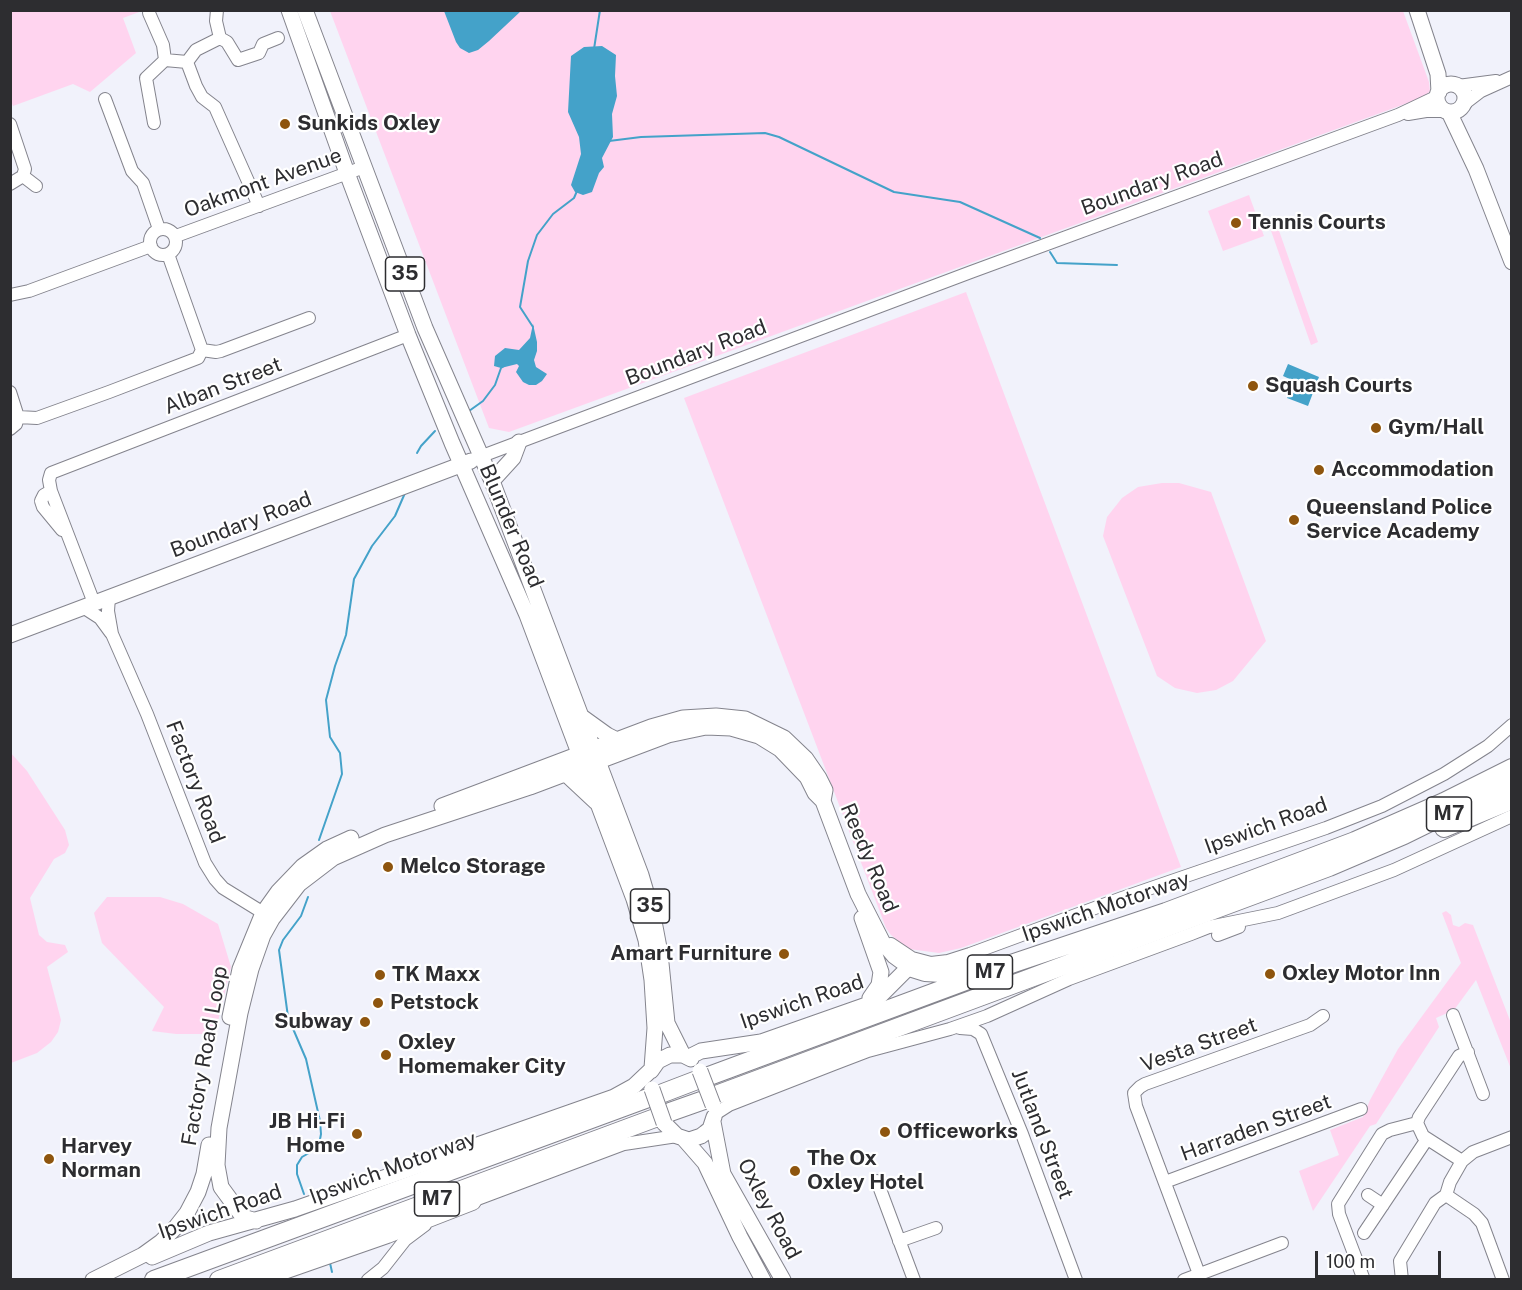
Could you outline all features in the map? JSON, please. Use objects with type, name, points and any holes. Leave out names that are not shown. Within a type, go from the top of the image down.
[{"type":"highway","name":"Ipswich Motorway","points":[[154,1280],[654,1093],[1011,964],[1166,912],[1396,823],[1512,768]]},
{"type":"highway","name":"Ipswich Motorway","points":[[219,1280],[663,1118],[712,1107],[1028,979],[1329,867],[1385,843],[1512,782]]},
{"type":"highway","points":[[1385,843],[1412,840],[1512,800]]},
{"type":"highway","points":[[913,964],[933,973],[955,971],[1248,873],[1272,872]]},
{"type":"highway","points":[[868,1051],[1021,990],[1028,979]]},
{"type":"highway","points":[[255,1280],[472,1201]]},
{"type":"main road","name":"Blunder Road","points":[[289,10],[408,335],[647,895],[660,953],[667,1023],[686,1056]]},
{"type":"main road","name":"Blunder Road","points":[[305,10],[426,328],[492,481],[580,715],[600,805],[632,892],[646,940],[654,1000],[655,1044],[652,1068]]},
{"type":"main road","points":[[1417,10],[1438,74],[1438,103],[1447,111],[1476,169],[1512,262]]},
{"type":"main road","points":[[1431,48],[1465,96],[1467,135],[1476,169]]},
{"type":"main road","points":[[1438,94],[1447,85],[1456,85]]},
{"type":"main road","points":[[1447,111],[1457,111],[1464,105]]},
{"type":"main road","points":[[492,481],[513,458],[519,442]]},
{"type":"main road","name":"Boundary Road","points":[[10,635],[482,456]]},
{"type":"main road","points":[[580,715],[617,740]]},
{"type":"main road","name":"Reedy Road","points":[[589,757],[617,740],[651,726],[683,718],[716,716],[745,719],[775,733],[795,747],[819,778],[825,790],[823,801]]},
{"type":"main road","name":"Reedy Road","points":[[589,757],[684,730],[706,727],[731,728],[759,736],[780,749],[807,777],[815,793],[823,801],[858,894],[887,950],[913,964]]},
{"type":"main road","name":"Factory Road Loop","points":[[256,1221],[243,1217],[223,1190],[217,1173],[217,1151],[240,1013],[267,916],[320,866],[347,850],[566,774],[589,757]]},
{"type":"main road","name":"Factory Road Loop","points":[[93,1280],[137,1259],[156,1246],[176,1227],[195,1200],[207,1160],[240,969],[267,916],[296,873],[327,849],[345,840],[589,757]]},
{"type":"main road","points":[[566,774],[600,805]]},
{"type":"main road","points":[[855,1008],[875,994],[881,975],[862,916],[858,894]]},
{"type":"main road","name":"Ipswich Road","points":[[102,1280],[196,1238],[256,1221],[614,1097],[634,1086],[664,1057],[686,1056],[701,1051],[761,1042],[876,1000],[913,964]]},
{"type":"main road","name":"35","points":[[686,1056],[702,1076],[712,1107]]},
{"type":"main road","name":"35","points":[[652,1068],[654,1093],[663,1118],[680,1138]]},
{"type":"main road","points":[[680,1138],[701,1136],[710,1129],[712,1107]]},
{"type":"main road","name":"Oxley Road","points":[[712,1107],[723,1174],[783,1280]]},
{"type":"main road","name":"Oxley Road","points":[[680,1138],[705,1163],[763,1280]]},
{"type":"street","points":[[217,10],[216,21],[220,38],[226,42],[237,60],[258,53],[263,44],[278,38]]},
{"type":"street","points":[[149,13],[163,45],[165,60]]},
{"type":"street","points":[[187,62],[196,50],[220,38]]},
{"type":"street","points":[[154,123],[146,78],[165,60],[187,62]]},
{"type":"street","points":[[187,62],[202,97],[215,107],[259,206]]},
{"type":"street","points":[[1456,85],[1507,79]]},
{"type":"street","points":[[1464,105],[1481,91],[1507,79]]},
{"type":"street","name":"Boundary Road","points":[[482,456],[970,272],[1398,115],[1438,94]]},
{"type":"street","points":[[105,99],[132,171],[143,183],[159,229]]},
{"type":"street","name":"Boundary Road","points":[[1398,115],[1447,111]]},
{"type":"street","points":[[10,124],[25,169],[23,176],[10,184]]},
{"type":"street","name":"Oakmont Avenue","points":[[176,237],[364,167]]},
{"type":"street","points":[[23,176],[36,186]]},
{"type":"street","points":[[159,229],[167,229],[176,237],[175,249],[168,254],[160,254],[151,246],[151,238],[159,229]]},
{"type":"street","points":[[10,295],[29,291],[151,246]]},
{"type":"street","points":[[18,417],[37,418],[198,358],[202,350],[168,254]]},
{"type":"street","points":[[202,350],[221,351],[309,318]]},
{"type":"street","name":"Alban Street","points":[[51,472],[408,335]]},
{"type":"street","points":[[10,392],[18,417],[16,424],[10,429]]},
{"type":"street","name":"Factory Road","points":[[51,472],[49,480],[51,491],[88,605],[112,634],[147,714],[210,872],[214,879],[234,897],[267,916]]},
{"type":"street","name":"Factory Road","points":[[110,597],[108,611],[112,634]]},
{"type":"street","name":"Ipswich Road","points":[[913,964],[955,960],[1382,806],[1444,774],[1488,746],[1512,725]]},
{"type":"street","points":[[1218,936],[1410,863],[1512,816]]},
{"type":"street","points":[[712,1107],[729,1105],[868,1051],[950,1029],[987,1016],[1086,973],[1209,927],[1285,910]]},
{"type":"street","points":[[1453,1015],[1483,1094]]},
{"type":"street","name":"Vesta Street","points":[[1199,1274],[1136,1106],[1134,1098],[1136,1090],[1145,1084],[1310,1024],[1323,1016]]},
{"type":"street","name":"Jutland Street","points":[[950,1029],[963,1028],[978,1031],[988,1050],[1026,1144],[1076,1280]]},
{"type":"street","points":[[1462,1161],[1427,1139],[1418,1129],[1417,1123],[1459,1056],[1467,1052]]},
{"type":"street","name":"Harraden Street","points":[[1165,1182],[1361,1109]]},
{"type":"street","points":[[1364,1280],[1339,1214],[1338,1204],[1382,1134],[1417,1123]]},
{"type":"street","points":[[1402,1280],[1400,1261],[1435,1203],[1446,1195],[1449,1182],[1462,1161],[1473,1152],[1512,1137]]},
{"type":"street","points":[[368,1280],[383,1268],[411,1234],[472,1201],[624,1144],[680,1138]]},
{"type":"street","points":[[1364,1233],[1427,1139]]},
{"type":"street","points":[[877,1181],[914,1280]]},
{"type":"street","points":[[1368,1195],[1383,1205]]},
{"type":"street","points":[[1446,1195],[1474,1214],[1482,1223],[1503,1280]]},
{"type":"street","points":[[899,1241],[936,1228]]},
{"type":"street","points":[[1184,1280],[1282,1243]]},
{"type":"shaded area","points":[[11,10],[142,11],[123,18],[136,53],[90,92],[73,84],[13,106],[10,99]]},
{"type":"shaded area","points":[[330,11],[1403,11],[1429,82],[1430,91],[1424,97],[509,432],[489,428]]},
{"type":"shaded area","name":"Tennis Courts","points":[[1249,195],[1264,236],[1223,251],[1208,211]]},
{"type":"shaded area","points":[[1276,222],[1318,342],[1311,345],[1269,225]]},
{"type":"shaded area","points":[[966,292],[1181,867],[961,948],[939,953],[909,949],[886,928],[684,398]]},
{"type":"shaded area","points":[[1179,483],[1211,492],[1266,641],[1233,681],[1216,690],[1197,693],[1175,688],[1157,676],[1103,536],[1107,517],[1122,498],[1138,487]]},
{"type":"shaded area","points":[[10,752],[27,771],[65,830],[69,845],[65,853],[54,859],[30,898],[39,935],[47,942],[65,945],[68,952],[47,967],[61,1020],[58,1032],[51,1042],[37,1053],[11,1063]]},
{"type":"shaded area","points":[[107,897],[160,897],[183,904],[218,924],[231,967],[215,1034],[176,1034],[152,1031],[164,1007],[102,943],[94,913]]},
{"type":"shaded area","points":[[1446,911],[1451,915],[1453,925],[1459,927],[1465,923],[1473,925],[1511,1023],[1511,1069],[1476,980],[1454,1010],[1436,1018],[1439,1027],[1376,1124],[1370,1126],[1313,1211],[1299,1171],[1339,1155],[1330,1130],[1363,1117],[1398,1049],[1461,963],[1442,913]]},
{"type":"water","points":[[444,11],[521,11],[478,50],[469,53],[460,48],[456,42]]},
{"type":"water","points":[[602,46],[616,55],[617,96],[612,114],[613,137],[602,158],[604,167],[599,173],[592,192],[583,195],[575,192],[571,185],[581,154],[579,137],[568,112],[571,56],[584,47]]},
{"type":"water","points":[[533,324],[537,342],[534,360],[536,367],[547,374],[536,385],[529,385],[523,382],[516,372],[519,366],[517,364],[501,368],[494,366],[495,356],[505,348],[519,350],[530,338]]},
{"type":"water","points":[[1288,364],[1319,377],[1308,406],[1287,398],[1294,381],[1283,376]]},
{"type":"waterway","points":[[594,49],[600,10]]},
{"type":"waterway","points":[[609,141],[641,137],[765,133],[779,137],[894,192],[960,202],[1040,238]]},
{"type":"waterway","points":[[533,327],[520,307],[528,261],[537,235],[553,214],[574,198],[577,191]]},
{"type":"waterway","points":[[1050,252],[1057,263],[1117,265]]},
{"type":"waterway","points":[[469,411],[483,401],[495,385],[501,368],[504,366]]},
{"type":"waterway","points":[[417,453],[435,431]]},
{"type":"waterway","points":[[319,840],[342,774],[340,753],[330,737],[326,700],[346,635],[354,579],[372,546],[395,516],[405,493]]},
{"type":"waterway","points":[[304,1194],[297,1174],[297,1165],[302,1157],[319,1145],[320,1121],[306,1059],[288,1017],[279,950],[283,940],[301,916],[308,897]]},
{"type":"waterway","points":[[330,1263],[332,1272]]},
{"type":"place","name":"Sunkids Oxley","points":[[285,124]]},
{"type":"place","name":"Tennis Courts","points":[[1236,223]]},
{"type":"place","name":"Squash Courts","points":[[1253,386]]},
{"type":"place","name":"Gym/Hall","points":[[1376,428]]},
{"type":"place","name":"Accommodation","points":[[1319,470]]},
{"type":"place","name":"Queensland Police Service Academy","points":[[1294,520]]},
{"type":"place","name":"Melco Storage","points":[[388,867]]},
{"type":"place","name":"Amart Furniture","points":[[784,954]]},
{"type":"place","name":"Oxley Motor Inn","points":[[1270,974]]},
{"type":"place","name":"TK Maxx","points":[[380,975]]},
{"type":"place","name":"Petstock","points":[[378,1003]]},
{"type":"place","name":"Subway","points":[[365,1022]]},
{"type":"place","name":"Oxley Homemaker City","points":[[386,1055]]},
{"type":"place","name":"Officeworks","points":[[885,1132]]},
{"type":"place","name":"JB Hi-Fi Home","points":[[357,1134]]},
{"type":"place","name":"Harvey Norman","points":[[49,1159]]},
{"type":"place","name":"The Ox Oxley Hotel","points":[[795,1171]]}]
